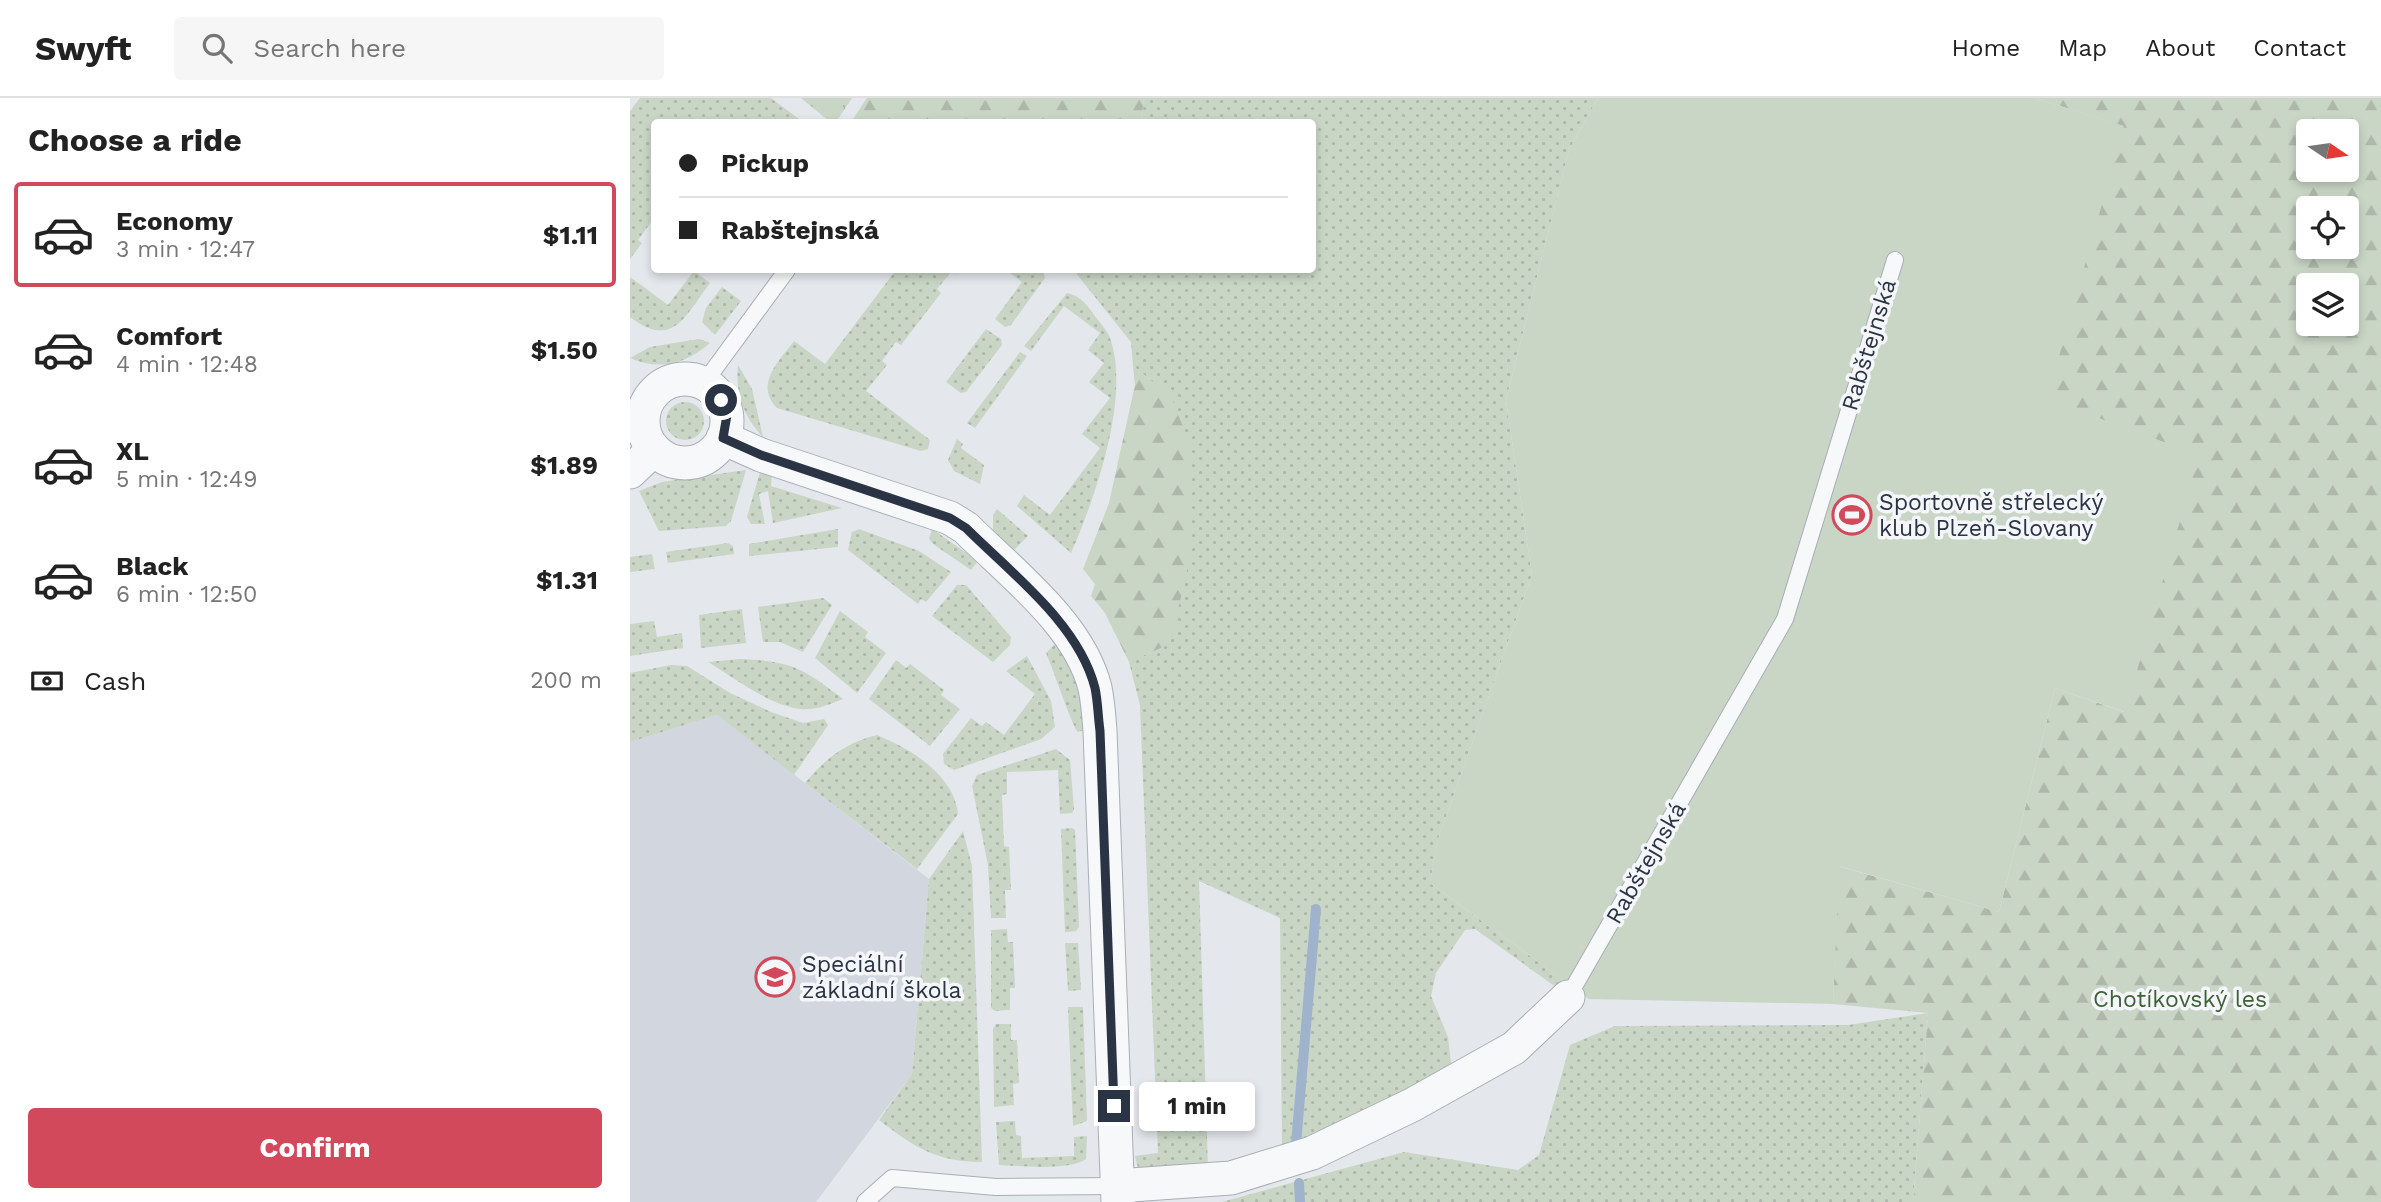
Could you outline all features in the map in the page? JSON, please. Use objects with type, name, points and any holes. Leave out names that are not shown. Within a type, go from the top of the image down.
[{"type":"street","points":[[676,380],[704,383],[717,393],[725,407],[727,423],[723,438],[709,456],[695,462],[642,461],[646,437],[642,422],[641,387],[676,380]]},
{"type":"street","points":[[723,438],[761,455],[950,518],[966,528],[1062,625],[1080,650],[1094,687],[1100,731],[1118,1194]]},
{"type":"street","name":"Rabštejnská","points":[[1118,1194],[1312,1153],[1412,1105],[1514,1048],[1568,997]]},
{"type":"lane","name":"Rabštejnská","points":[[1568,997],[1785,619],[1895,260]]},
{"type":"lane","points":[[704,383],[785,273]]},
{"type":"lane","points":[[865,1202],[892,1178],[1118,1194]]},
{"type":"shaded area","name":"Speciální základní škola","points":[[717,715],[929,879],[912,1074],[816,1202],[630,1202],[630,742]]},
{"type":"green space","points":[[640,98],[771,98],[799,119],[651,119],[651,222],[638,240],[642,243],[630,259],[630,111]]},
{"type":"green space","points":[[801,98],[852,98],[838,119],[826,119]]},
{"type":"green space","points":[[867,98],[1144,98],[1141,119],[853,119]]},
{"type":"green space","points":[[1144,98],[1598,98],[1569,150],[1506,400],[1532,575],[1438,839],[1430,883],[1566,982],[1560,990],[1475,929],[1465,930],[1436,973],[1431,996],[1448,1037],[1452,1071],[1282,1153],[1280,918],[1199,881],[1208,1168],[1145,1175],[1138,1168],[1135,1156],[1158,1153],[1140,705],[1129,662],[1170,643],[1171,397],[1133,366],[1131,342],[1076,273],[1316,273],[1316,119],[1141,119]]},
{"type":"green space","name":"Sportovně střelecký klub Plzeň-Slovany","points":[[1598,98],[2035,98],[2124,126],[2047,399],[2199,455],[2125,712],[2055,688],[1999,912],[1839,866],[1833,1004],[1589,999],[1430,883],[1438,839],[1532,575],[1506,400],[1569,150]]},
{"type":"green space","name":"Chotíkovský les","points":[[2035,98],[2381,98],[2381,1202],[1913,1202],[1928,1013],[1833,1004],[1838,866],[1999,912],[2055,688],[2124,712],[2198,455],[2046,399],[2123,126]]},
{"type":"green space","points":[[692,273],[710,283],[677,325],[657,330],[630,317],[630,277],[668,305]]},
{"type":"green space","points":[[894,273],[950,273],[937,289],[941,293],[901,345],[896,342],[882,361],[887,365],[866,391],[930,440],[928,449],[921,451],[777,408],[771,399],[768,382],[776,365],[794,341],[825,364]]},
{"type":"green space","points":[[1010,273],[1044,273],[1045,278],[1011,325],[1005,327],[995,319],[1022,282]]},
{"type":"green space","points":[[722,287],[741,301],[715,335],[702,322],[706,308]]},
{"type":"green space","points":[[1067,293],[1083,302],[1109,335],[1115,362],[1116,389],[1107,447],[1090,504],[1071,553],[1017,506],[1024,495],[1050,515],[1100,448],[1082,434],[1110,398],[1089,382],[1104,363],[1088,350],[1100,333],[1064,306],[1031,351],[1024,346]]},
{"type":"green space","points":[[986,329],[1001,339],[1002,345],[966,392],[961,393],[946,382]]},
{"type":"green space","points":[[699,339],[710,343],[691,356],[672,363],[652,364],[630,358],[650,347]]},
{"type":"green space","points":[[1020,352],[1027,356],[975,428],[967,423]]},
{"type":"green space","points":[[738,365],[752,389],[763,437],[742,404],[738,386]]},
{"type":"green space","points":[[1133,366],[1171,396],[1191,447],[1190,558],[1170,644],[1129,662],[1105,613],[1091,596],[1095,584],[1083,569],[1109,503],[1135,385]]},
{"type":"green space","points":[[685,402],[699,407],[704,421],[699,435],[685,440],[671,435],[666,421],[671,407]]},
{"type":"green space","points":[[957,439],[963,444],[961,448],[984,465],[980,484],[954,471],[948,460]]},
{"type":"green space","points":[[746,470],[731,521],[726,526],[659,531],[639,491],[662,482]]},
{"type":"green space","points":[[760,472],[772,475],[771,486],[842,508],[773,523],[768,491],[759,494],[765,524],[751,524],[747,517]]},
{"type":"green space","points":[[997,509],[1028,536],[1012,552],[993,532],[993,515]]},
{"type":"green space","points":[[838,529],[838,547],[749,556],[749,544]]},
{"type":"green space","points":[[859,529],[919,551],[951,572],[926,602],[921,599],[918,604],[848,550],[852,532]]},
{"type":"green space","points":[[932,529],[978,561],[971,570],[933,544],[929,539]]},
{"type":"green space","points":[[728,543],[733,546],[734,554],[668,563],[666,552]]},
{"type":"green space","points":[[652,554],[655,569],[630,572],[630,557]]},
{"type":"green space","points":[[957,585],[966,585],[1011,637],[1010,645],[993,662],[932,616]]},
{"type":"green space","points":[[823,598],[832,605],[803,652],[780,642],[763,642],[758,607]]},
{"type":"green space","points":[[742,609],[746,643],[701,648],[699,615]]},
{"type":"green space","points":[[840,611],[868,632],[865,637],[886,653],[857,693],[815,658]]},
{"type":"green space","points":[[654,621],[657,637],[682,633],[683,648],[630,656],[630,624]]},
{"type":"green space","points":[[1058,641],[1074,672],[1090,728],[1078,732],[1046,653]]},
{"type":"green space","points":[[1027,656],[1051,701],[1055,727],[1041,739],[954,770],[944,764],[943,754],[971,718],[982,726],[986,722],[1004,735],[1035,694],[1006,671]]},
{"type":"green space","points":[[740,659],[772,662],[795,668],[843,699],[811,709],[788,706],[764,697],[708,662]]},
{"type":"green space","points":[[896,660],[906,668],[910,664],[944,690],[941,695],[960,709],[930,746],[869,699]]},
{"type":"green space","points":[[671,665],[687,666],[730,693],[771,712],[803,723],[824,719],[828,725],[794,775],[717,715],[630,742],[630,673]]},
{"type":"green space","points":[[877,735],[929,765],[940,776],[955,800],[958,814],[917,869],[805,783],[837,753],[855,742]]},
{"type":"green space","points":[[1056,749],[1070,760],[1074,809],[1072,813],[1060,814],[1058,770],[1007,772],[1007,794],[1002,795],[1004,846],[1009,847],[1011,890],[1005,890],[1006,918],[991,918],[988,865],[972,786],[977,775]]},
{"type":"green space","points":[[1061,829],[1075,830],[1079,927],[1076,931],[1065,932]]},
{"type":"green space","points":[[963,831],[972,866],[982,1162],[939,1156],[915,1145],[879,1120],[912,1074],[929,879]]},
{"type":"green space","points":[[1007,929],[1008,942],[1013,942],[1015,988],[1010,988],[1010,1010],[995,1011],[991,1008],[991,930]]},
{"type":"green space","points":[[1065,943],[1078,943],[1081,990],[1068,991]]},
{"type":"green space","points":[[1068,1007],[1083,1007],[1087,1121],[1073,1126]]},
{"type":"green space","points":[[1928,1013],[1913,1202],[1222,1202],[1404,1152],[1518,1170],[1539,1155],[1570,1045],[1615,1026],[1848,1025]]},
{"type":"green space","points":[[996,1024],[1011,1024],[1011,1040],[1017,1040],[1019,1083],[1013,1084],[1014,1105],[994,1107],[993,1029]]},
{"type":"green space","points":[[1015,1121],[1016,1135],[1021,1136],[1022,1158],[1074,1156],[1074,1137],[1087,1136],[1086,1159],[1079,1163],[1057,1166],[999,1165],[996,1122]]},
{"type":"waterway","points":[[1296,1144],[1316,909]]},
{"type":"waterway","points":[[1299,1183],[1300,1202]]},
{"type":"place","name":"Sportovně střelecký klub Plzeň-Slovany","points":[[1852,515]]},
{"type":"place","name":"Speciální základní škola","points":[[775,977]]},
{"type":"route","points":[[721,400],[727,415],[723,438],[761,455],[950,518],[966,528],[1062,625],[1080,650],[1094,687],[1100,731],[1114,1106]]}]
